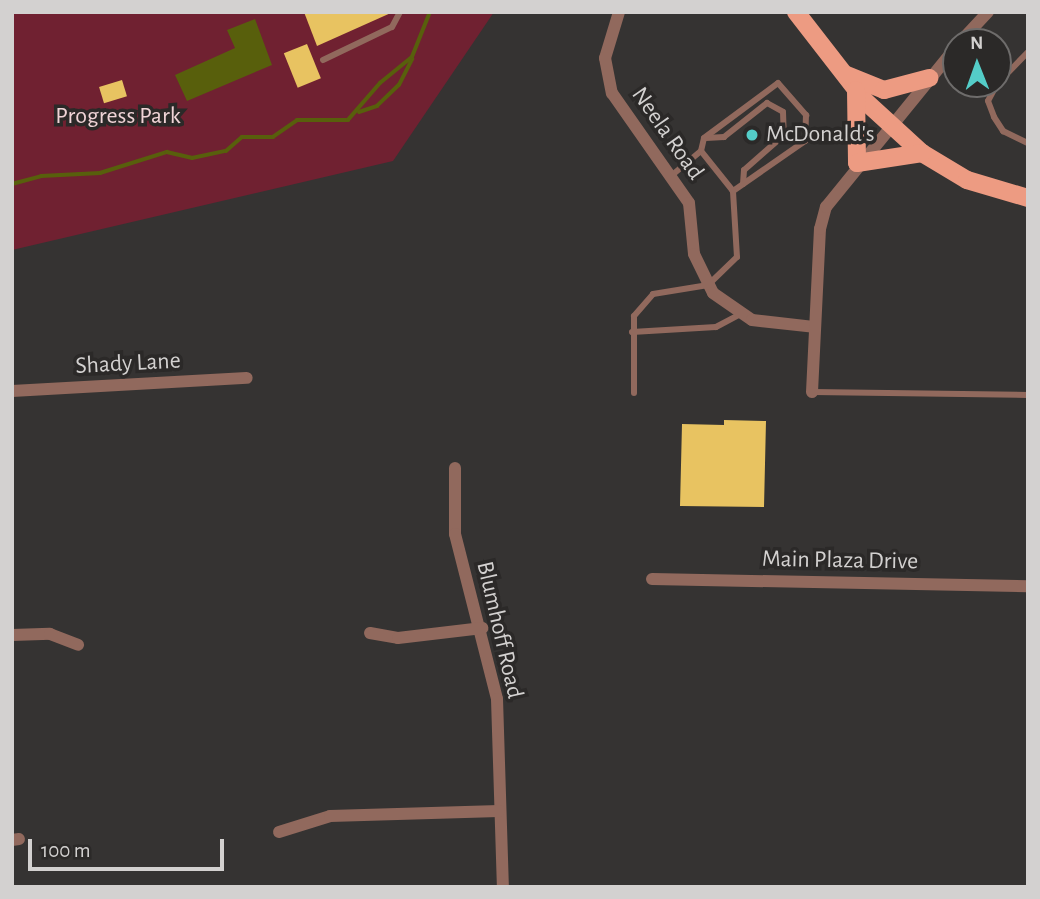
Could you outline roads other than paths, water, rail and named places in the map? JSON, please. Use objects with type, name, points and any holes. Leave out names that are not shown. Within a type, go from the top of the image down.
[{"type":"main road","points":[[799,15],[856,89],[922,153],[967,180],[1028,198]]},
{"type":"main road","points":[[844,74],[884,90],[929,78]]},
{"type":"main road","points":[[856,89],[857,163],[922,153]]},
{"type":"street","name":"Neela Road","points":[[619,12],[606,58],[612,93],[689,203],[694,254],[708,285],[740,314],[774,324],[814,327]]},
{"type":"street","points":[[973,28],[988,12]]},
{"type":"street","points":[[812,392],[820,229],[826,207],[857,163],[942,63]]},
{"type":"street","name":"Shady Lane","points":[[12,391],[247,378]]},
{"type":"street","name":"Blumhoff Road","points":[[455,468],[454,534],[482,628],[497,699],[503,887]]},
{"type":"street","name":"Main Plaza Drive","points":[[652,579],[1028,586]]},
{"type":"street","points":[[370,633],[398,638],[482,628]]},
{"type":"street","points":[[12,635],[50,634],[78,645]]},
{"type":"street","points":[[279,832],[330,816],[499,811]]},
{"type":"lane","points":[[323,60],[393,27],[400,12]]},
{"type":"lane","points":[[1012,68],[1028,52]]},
{"type":"lane","points":[[671,176],[701,151],[704,138],[778,83],[806,115],[805,141],[733,191]]},
{"type":"lane","points":[[990,98],[988,101],[994,117],[1003,131],[1028,144]]},
{"type":"lane","points":[[704,138],[724,137],[767,103],[783,112],[784,135],[744,170],[743,184]]},
{"type":"lane","points":[[634,393],[634,316],[653,295],[708,285],[737,257],[733,191],[701,151]]},
{"type":"lane","points":[[632,332],[716,327],[740,314]]},
{"type":"lane","points":[[812,392],[1028,395]]},
{"type":"waterway","points":[[12,184],[41,176],[100,173],[167,152],[192,158],[226,151],[242,137],[273,137],[297,120],[348,120],[380,83],[412,57],[430,12]]},
{"type":"waterway","points":[[359,112],[377,106],[399,85],[412,59]]},
{"type":"place","name":"McDonald's","points":[[752,135]]},
{"type":"park label","name":"Progress Park","points":[[118,117]]}]
